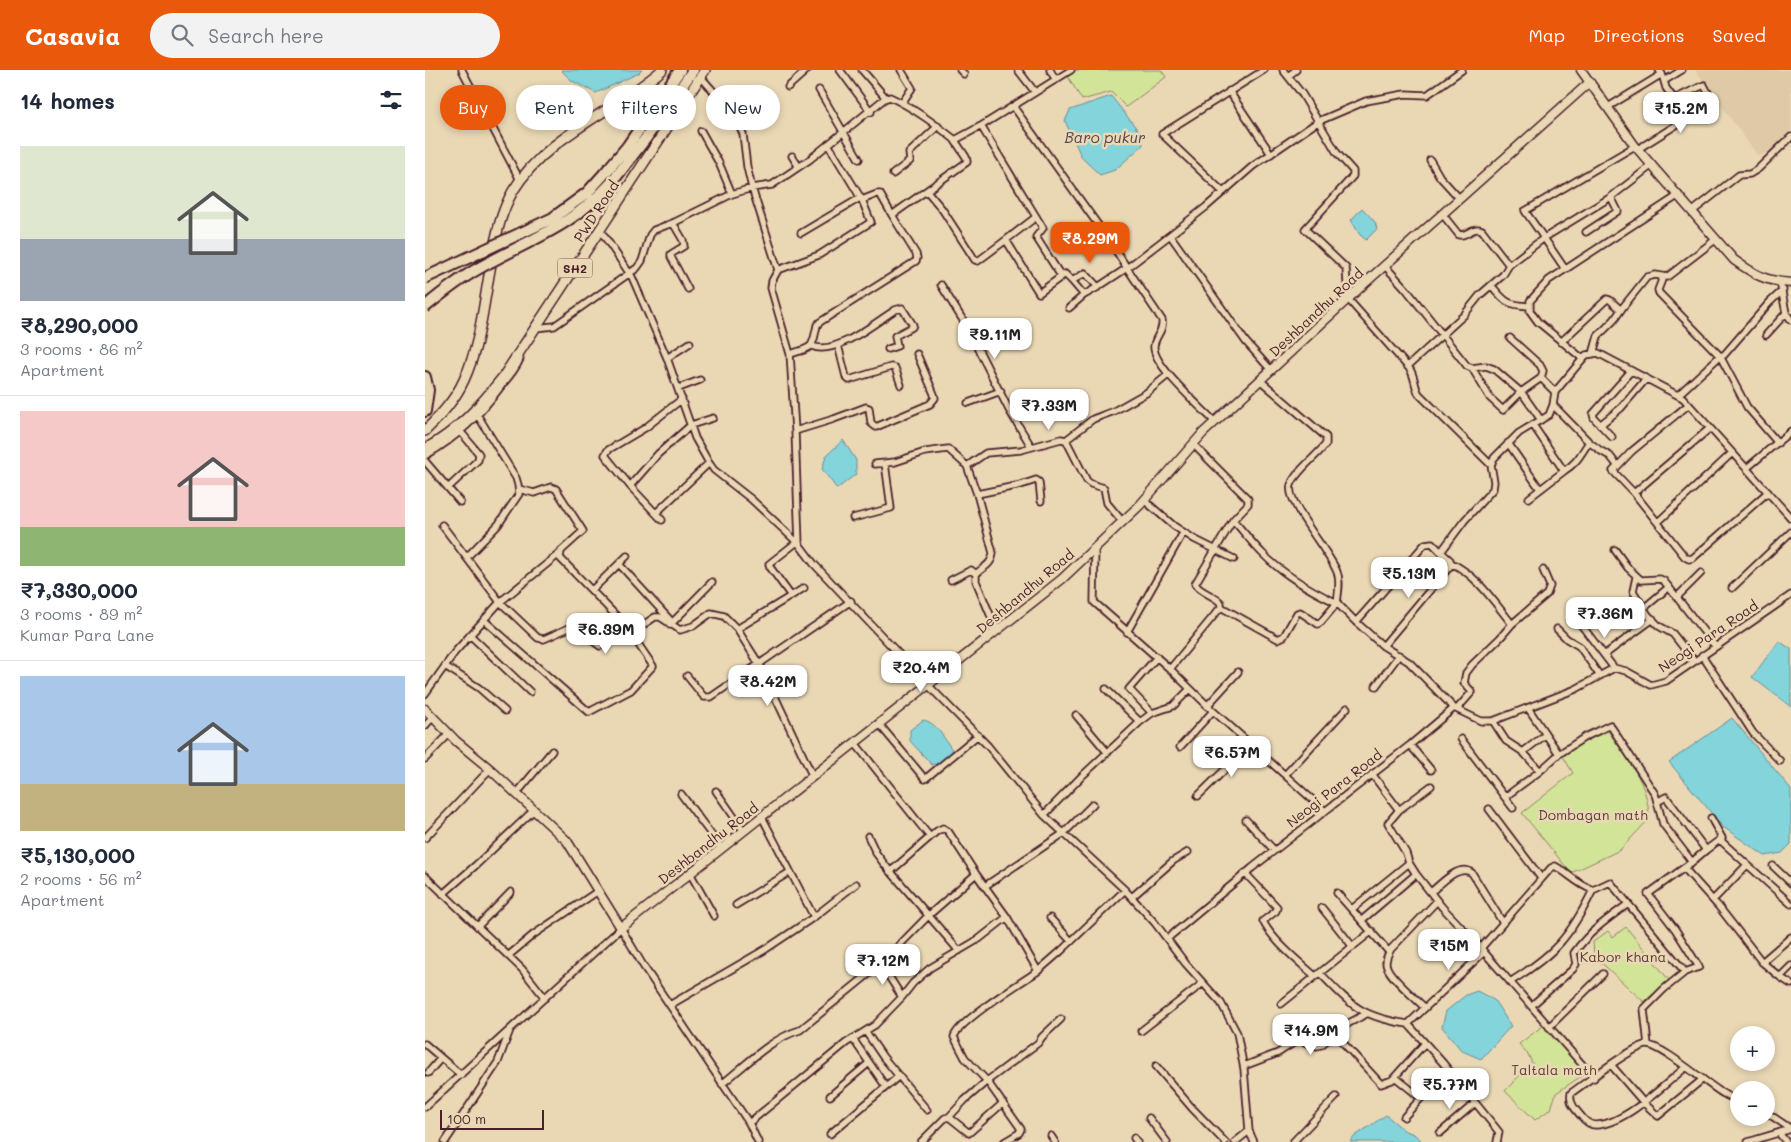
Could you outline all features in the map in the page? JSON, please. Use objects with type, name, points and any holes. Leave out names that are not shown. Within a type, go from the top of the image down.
[{"type":"highway","points":[[425,278],[553,218],[587,193],[627,148],[680,70]]},
{"type":"highway","points":[[425,307],[469,274],[566,222],[598,198],[700,72]]},
{"type":"highway","points":[[425,377],[428,390],[425,411]]},
{"type":"main road","points":[[425,431],[447,408],[456,395],[469,367],[475,346],[497,230],[507,203],[520,180],[532,166],[563,139],[633,93],[662,70]]},
{"type":"main road","name":"PWD Road","points":[[425,449],[476,413],[503,377],[600,230],[700,72]]},
{"type":"street","points":[[461,70],[520,180]]},
{"type":"street","points":[[788,87],[807,70]]},
{"type":"street","points":[[840,70],[871,112]]},
{"type":"street","points":[[862,70],[886,98]]},
{"type":"street","points":[[901,70],[912,88],[902,103]]},
{"type":"street","points":[[1018,70],[1035,92]]},
{"type":"street","points":[[1050,70],[1056,80]]},
{"type":"street","points":[[954,138],[961,138],[1071,70]]},
{"type":"street","points":[[1223,192],[1162,134],[1264,70]]},
{"type":"street","points":[[1283,70],[1302,94],[1337,153],[1351,167],[1353,176],[1305,229],[1346,268],[1348,299],[1408,366],[1415,388],[1419,394],[1491,465]]},
{"type":"street","points":[[1288,76],[1296,70]]},
{"type":"street","points":[[1069,308],[1084,295],[1127,268],[1170,235],[1253,166],[1319,121],[1366,101],[1405,94],[1427,94],[1462,70]]},
{"type":"street","points":[[1581,70],[1637,148],[1693,211],[1715,240],[1734,260],[1752,273],[1781,286]]},
{"type":"street","points":[[1664,81],[1682,70]]},
{"type":"street","points":[[700,72],[735,116],[743,134],[751,188],[778,270]]},
{"type":"street","points":[[1565,269],[1525,211],[1608,160],[1637,148],[1713,102],[1704,85],[1674,99],[1661,72],[1608,107]]},
{"type":"street","name":"Deshbandhu Road","points":[[425,1107],[621,928],[1062,579],[1144,500],[1215,422],[1348,299],[1590,82]]},
{"type":"street","points":[[819,90],[845,131],[859,158]]},
{"type":"street","points":[[1229,91],[1271,154]]},
{"type":"street","points":[[535,328],[554,326],[637,268],[642,261],[650,235],[654,230],[673,223],[732,194],[751,188],[772,185],[799,167],[871,112],[886,98],[890,97],[924,116],[954,138],[966,157],[967,162],[892,216]]},
{"type":"street","points":[[1013,106],[1111,243],[1162,320],[1161,330],[1154,346],[1155,352],[1168,375],[1215,422]]},
{"type":"street","points":[[893,174],[910,162],[909,153],[938,126]]},
{"type":"street","points":[[981,126],[1043,228],[1036,236],[1061,276]]},
{"type":"street","points":[[701,130],[719,163],[732,194]]},
{"type":"street","points":[[1693,211],[1739,175],[1750,174],[1759,169],[1791,137]]},
{"type":"street","points":[[798,543],[795,431],[790,354],[771,288],[772,281],[778,270],[819,256],[869,224],[871,219],[828,144]]},
{"type":"street","points":[[792,156],[799,167]]},
{"type":"street","points":[[1430,160],[1440,177],[1460,200]]},
{"type":"street","points":[[1408,366],[1464,315],[1480,295],[1503,275],[1509,265],[1544,238],[1611,196],[1652,165]]},
{"type":"street","points":[[927,191],[942,209],[975,260],[978,261],[1036,216]]},
{"type":"street","points":[[790,354],[812,346],[819,322],[916,261],[917,258],[879,194],[861,199],[801,233]]},
{"type":"street","points":[[1583,359],[1538,322],[1530,312],[1530,301],[1549,280],[1679,195]]},
{"type":"street","points":[[1586,232],[1618,210],[1611,196]]},
{"type":"street","points":[[1443,215],[1459,235],[1462,236],[1474,229],[1482,230],[1509,265]]},
{"type":"street","points":[[673,223],[683,240],[684,246],[671,254],[671,257],[688,289]]},
{"type":"street","points":[[600,230],[629,272],[679,388],[695,438],[714,470],[751,499],[798,543],[814,564],[978,735],[1044,815],[1132,897],[1221,1004],[1237,1033],[1244,1066],[1249,1131],[1254,1142]]},
{"type":"street","points":[[1170,235],[1245,342],[1271,370]]},
{"type":"street","points":[[1006,240],[1037,292],[1042,292],[1061,276],[1067,274],[1084,295]]},
{"type":"street","points":[[1593,354],[1598,336],[1614,320],[1647,277],[1655,275],[1667,277],[1715,240]]},
{"type":"street","points":[[1385,266],[1406,289],[1463,362],[1471,368],[1490,398],[1503,410],[1521,392],[1541,378],[1543,371],[1540,365],[1510,338]]},
{"type":"street","points":[[1072,281],[1085,273],[1097,287]]},
{"type":"street","points":[[1663,277],[1658,290],[1659,293],[1721,356],[1747,407],[1778,443]]},
{"type":"street","points":[[1678,395],[1727,351],[1769,303],[1781,286],[1791,283]]},
{"type":"street","points":[[941,285],[967,325],[1031,446]]},
{"type":"street","points":[[1491,285],[1511,305],[1529,306]]},
{"type":"street","points":[[1781,286],[1786,313],[1791,320]]},
{"type":"street","points":[[1561,342],[1607,299],[1621,310]]},
{"type":"street","points":[[812,346],[821,348],[838,345],[895,310],[902,308],[913,325],[895,336],[897,346],[888,349]]},
{"type":"street","points":[[1766,335],[1786,313]]},
{"type":"street","points":[[667,358],[690,343]]},
{"type":"street","points":[[838,345],[846,377],[849,380],[891,367],[895,368],[901,385]]},
{"type":"street","points":[[1441,552],[1459,526],[1493,489],[1494,482],[1491,465],[1494,458],[1519,433],[1549,415],[1555,392],[1586,355],[1598,353],[1683,398],[1687,405],[1791,518]]},
{"type":"street","points":[[795,431],[834,419],[866,406],[869,408],[871,423],[877,427],[930,404],[935,398],[934,394],[917,354]]},
{"type":"street","points":[[1471,368],[1491,367],[1521,392],[1541,420]]},
{"type":"street","points":[[1612,437],[1594,418],[1593,414],[1631,372]]},
{"type":"street","points":[[967,466],[986,453],[1021,450],[1061,439],[1066,440],[1093,419],[1114,411],[1146,393],[1168,375]]},
{"type":"street","points":[[1541,378],[1555,392]]},
{"type":"street","points":[[1600,425],[1621,408],[1646,379]]},
{"type":"street","points":[[679,388],[701,380]]},
{"type":"street","points":[[1193,444],[1248,499],[1248,504],[1233,520],[1195,584],[1217,598],[1221,603],[1221,607],[1278,639],[1284,636],[1297,613],[1300,612],[1318,624],[1337,603],[1338,573],[1306,522],[1289,490],[1294,478],[1326,444],[1326,437],[1261,381]]},
{"type":"street","points":[[968,403],[1001,391]]},
{"type":"street","points":[[662,520],[606,458],[605,452],[645,428],[682,399]]},
{"type":"street","points":[[1553,405],[1589,442],[1610,456],[1617,465]]},
{"type":"street","points":[[1687,405],[1613,469],[1614,473],[1634,493],[1685,557],[1691,559],[1768,492]]},
{"type":"street","points":[[425,456],[461,432],[476,413],[516,478],[519,494],[498,525],[467,557]]},
{"type":"street","points":[[630,486],[658,454],[691,425],[713,418]]},
{"type":"street","points":[[1533,425],[1564,470]]},
{"type":"street","points":[[1634,493],[1709,429]]},
{"type":"street","points":[[448,488],[480,457],[461,432]]},
{"type":"street","points":[[1747,468],[1790,435]]},
{"type":"street","points":[[1066,440],[1087,481],[1104,488],[1107,504],[1122,522]]},
{"type":"street","points":[[1529,498],[1564,470],[1576,463],[1589,442]]},
{"type":"street","points":[[1508,443],[1540,490]]},
{"type":"street","points":[[875,464],[895,462],[925,452],[948,449],[967,466],[977,494],[993,553],[993,557],[987,567],[976,574]]},
{"type":"street","points":[[1657,522],[1733,453]]},
{"type":"street","points":[[425,461],[460,502]]},
{"type":"street","points":[[656,514],[709,463]]},
{"type":"street","points":[[853,518],[891,508],[885,463]]},
{"type":"street","points":[[977,494],[1036,480],[1039,482],[1041,501]]},
{"type":"street","points":[[425,694],[445,666],[500,602],[582,533],[582,528],[556,489],[551,487],[534,493],[519,489]]},
{"type":"street","points":[[1144,500],[1183,533],[1234,559]]},
{"type":"street","points":[[1233,520],[1263,554],[1294,580],[1307,589],[1337,603],[1355,622],[1383,646],[1399,655],[1419,671],[1456,708],[1481,721],[1493,721],[1576,689],[1614,668],[1579,622]]},
{"type":"street","points":[[443,524],[500,602],[538,638],[544,639],[571,627],[600,646],[631,633],[655,617],[660,617],[680,630],[686,630],[711,613],[724,616],[737,629],[759,664],[813,777]]},
{"type":"street","points":[[1732,588],[1791,532]]},
{"type":"street","points":[[1127,632],[1183,533]]},
{"type":"street","points":[[791,596],[769,564],[798,543]]},
{"type":"street","points":[[1355,622],[1425,544],[1432,543],[1451,562],[1463,568],[1512,624],[1547,594],[1550,586],[1543,570]]},
{"type":"street","points":[[1095,547],[1094,602],[1324,810]]},
{"type":"street","points":[[1615,550],[1636,577],[1641,580],[1664,580],[1715,646]]},
{"type":"street","points":[[485,621],[589,712],[631,690],[653,666],[627,626],[606,606],[559,554]]},
{"type":"street","points":[[592,590],[627,556]]},
{"type":"street","points":[[1383,646],[1451,565],[1451,562]]},
{"type":"street","points":[[619,564],[671,624]]},
{"type":"street","points":[[951,580],[971,570],[976,574]]},
{"type":"street","points":[[1677,597],[1701,573]]},
{"type":"street","points":[[976,574],[976,581],[982,599],[997,631]]},
{"type":"street","points":[[1636,577],[1633,592],[1644,608],[1659,626],[1673,634],[1694,661]]},
{"type":"street","points":[[671,624],[712,582]]},
{"type":"street","points":[[1644,608],[1669,587]]},
{"type":"street","points":[[737,629],[804,588]]},
{"type":"street","name":"Neogi Para Road","points":[[1614,668],[1626,672],[1651,686],[1666,681],[1791,595]]},
{"type":"street","points":[[687,676],[704,697],[708,698],[721,692],[851,601]]},
{"type":"street","points":[[1170,669],[1221,607]]},
{"type":"street","points":[[1604,655],[1653,619]]},
{"type":"street","name":"Neogi Para Road","points":[[1168,938],[1324,810],[1456,708],[1472,692],[1464,679],[1470,666],[1512,624]]},
{"type":"street","points":[[1557,629],[1567,639],[1579,646],[1600,676]]},
{"type":"street","points":[[471,635],[531,692]]},
{"type":"street","points":[[1376,686],[1399,655]]},
{"type":"street","points":[[1702,655],[1753,733],[1780,761]]},
{"type":"street","points":[[1152,713],[1129,689],[1157,657]]},
{"type":"street","points":[[445,666],[479,688],[505,711]]},
{"type":"street","points":[[1207,706],[1238,672]]},
{"type":"street","points":[[1044,815],[1071,786],[1140,722],[1152,713],[1173,706],[1190,688]]},
{"type":"street","points":[[1106,689],[1140,722]]},
{"type":"street","points":[[1285,775],[1347,708]]},
{"type":"street","points":[[1528,708],[1559,754]]},
{"type":"street","points":[[425,709],[449,734],[490,769],[567,841],[670,1005],[749,1123],[758,1142]]},
{"type":"street","points":[[1180,747],[1213,711]]},
{"type":"street","points":[[1076,715],[1107,752]]},
{"type":"street","points":[[425,726],[433,717]]},
{"type":"street","points":[[1493,721],[1506,741],[1523,752],[1540,771]]},
{"type":"street","points":[[879,724],[925,780],[978,735]]},
{"type":"street","points":[[1505,797],[1559,754],[1585,737],[1610,726],[1655,794],[1663,824],[1692,862]]},
{"type":"street","points":[[425,759],[449,734]]},
{"type":"street","points":[[1523,752],[1545,735]]},
{"type":"street","points":[[1461,739],[1513,808]]},
{"type":"street","points":[[855,743],[930,837]]},
{"type":"street","points":[[1198,796],[1251,744]]},
{"type":"street","points":[[1410,745],[1431,770]]},
{"type":"street","points":[[517,794],[552,751]]},
{"type":"street","points":[[425,838],[490,769]]},
{"type":"street","points":[[1372,774],[1399,810]]},
{"type":"street","points":[[1431,786],[1399,810],[1388,824],[1406,852],[1409,863],[1437,901],[1483,950],[1594,1078]]},
{"type":"street","points":[[716,791],[744,830]]},
{"type":"street","points":[[681,794],[722,849]]},
{"type":"street","points":[[1657,802],[1666,797],[1707,850]]},
{"type":"street","points":[[985,886],[1064,833],[1093,804]]},
{"type":"street","points":[[1489,809],[1541,878]]},
{"type":"street","points":[[443,894],[534,810]]},
{"type":"street","points":[[762,817],[790,872],[805,896],[814,917]]},
{"type":"street","points":[[1647,1045],[1644,1009],[1685,972],[1699,967],[1675,928],[1647,894],[1720,840],[1722,836],[1711,818]]},
{"type":"street","points":[[1247,820],[1274,850]]},
{"type":"street","points":[[890,872],[941,828],[946,829],[1007,917],[1038,971]]},
{"type":"street","points":[[868,836],[875,853],[890,872],[959,951]]},
{"type":"street","points":[[1720,840],[1791,904]]},
{"type":"street","points":[[1132,897],[1173,861],[1188,852]]},
{"type":"street","points":[[1352,909],[1409,863]]},
{"type":"street","points":[[1713,900],[1747,865]]},
{"type":"street","points":[[1408,1024],[1483,950],[1541,878],[1555,866],[1573,880],[1593,890]]},
{"type":"street","points":[[1773,866],[1791,883]]},
{"type":"street","points":[[1684,868],[1713,900],[1762,962],[1779,977],[1791,984]]},
{"type":"street","points":[[1431,892],[1455,873],[1468,870],[1472,873],[1503,923]]},
{"type":"street","points":[[736,905],[790,872]]},
{"type":"street","points":[[690,874],[714,916]]},
{"type":"street","points":[[722,1084],[773,1042],[800,1030],[881,964],[929,916],[976,874]]},
{"type":"street","points":[[1245,874],[1277,907],[1276,911],[1263,923],[1272,934],[1348,1002],[1366,1014],[1387,1021],[1408,1024],[1451,1072],[1499,1132],[1497,1142]]},
{"type":"street","points":[[1362,920],[1416,874]]},
{"type":"street","points":[[425,876],[522,969],[545,998]]},
{"type":"street","points":[[1510,982],[1536,966],[1567,937],[1593,890],[1610,882],[1685,972]]},
{"type":"street","points":[[670,1005],[767,949],[814,917],[855,884]]},
{"type":"street","points":[[1004,1142],[1019,1133],[1021,1129],[987,1081],[965,1058],[956,1043],[955,1033],[994,1001],[1038,971],[1125,890]]},
{"type":"street","points":[[478,926],[511,892]]},
{"type":"street","points":[[508,956],[533,935],[598,892]]},
{"type":"street","points":[[1337,893],[1389,952]]},
{"type":"street","points":[[1425,1008],[1387,968],[1386,963],[1389,952],[1437,901]]},
{"type":"street","points":[[1531,1006],[1577,964],[1574,953],[1587,935],[1628,904]]},
{"type":"street","points":[[1322,908],[1353,947]]},
{"type":"street","points":[[749,1123],[846,1043],[865,1032],[930,968],[979,939],[1007,917]]},
{"type":"street","points":[[1050,918],[1071,941]]},
{"type":"street","points":[[1281,1004],[1372,931]]},
{"type":"street","points":[[1762,962],[1791,937]]},
{"type":"street","points":[[881,964],[902,997]]},
{"type":"street","points":[[1779,977],[1791,966]]},
{"type":"street","points":[[1549,1027],[1603,974]]},
{"type":"street","points":[[1141,1031],[1203,983]]},
{"type":"street","points":[[1244,1066],[1278,1053],[1298,1040],[1321,1046],[1349,1023],[1366,1014]]},
{"type":"street","points":[[921,1142],[987,1081],[1038,1043],[1061,1019]]},
{"type":"street","points":[[445,1142],[498,1062],[511,1028]]},
{"type":"street","points":[[865,1032],[927,1110]]},
{"type":"street","points":[[1335,1034],[1381,1084],[1392,1080],[1425,1043]]},
{"type":"street","points":[[853,1039],[886,1087]]},
{"type":"street","points":[[425,1044],[461,1075]]},
{"type":"street","points":[[1686,1067],[1644,1103],[1624,1115],[1597,1125],[1585,1122],[1569,1099],[1571,1093],[1647,1045],[1655,1046],[1730,1097]]},
{"type":"street","points":[[428,1073],[441,1058]]},
{"type":"street","points":[[830,1096],[869,1063]]},
{"type":"street","points":[[1156,1066],[1192,1108],[1225,1142]]},
{"type":"street","points":[[1612,1066],[1644,1103],[1658,1116],[1703,1079]]},
{"type":"street","points":[[1405,1117],[1421,1098],[1451,1072]]},
{"type":"street","points":[[830,1134],[899,1076]]},
{"type":"street","points":[[1395,1076],[1421,1098]]},
{"type":"street","points":[[1293,1142],[1335,1097]]},
{"type":"street","points":[[949,1117],[969,1133],[1003,1103]]},
{"type":"street","points":[[1440,1133],[1475,1103]]},
{"type":"street","points":[[1149,1118],[1167,1142]]},
{"type":"street","points":[[1775,1118],[1791,1129]]},
{"type":"street","points":[[1748,1142],[1791,1129]]},
{"type":"street","points":[[1235,1142],[1249,1131]]},
{"type":"street","points":[[1779,1133],[1786,1142]]},
{"type":"street","points":[[1051,1136],[1055,1142]]},
{"type":"shaded area","points":[[1695,70],[1791,70],[1791,146],[1758,156]]},
{"type":"green space","points":[[1076,70],[1161,70],[1166,77],[1126,107],[1111,92],[1082,100],[1067,75]]},
{"type":"green space","name":"Dombagan math","points":[[1608,731],[1636,772],[1645,794],[1649,819],[1620,850],[1571,873],[1522,813],[1573,773],[1561,753]]},
{"type":"green space","name":"Kabor khana","points":[[1626,927],[1669,980],[1644,1002],[1594,956],[1593,942],[1608,931],[1613,937]]},
{"type":"green space","name":"Taltala math","points":[[1544,1025],[1586,1073],[1556,1093],[1551,1109],[1535,1120],[1505,1091],[1521,1074],[1533,1065],[1528,1054],[1519,1044]]},
{"type":"water","points":[[561,70],[642,70],[613,85],[603,85],[603,90],[596,93],[593,92],[593,85],[580,85],[572,81]]},
{"type":"water","name":"Baro pukur","points":[[1111,96],[1141,134],[1143,145],[1115,170],[1100,175],[1082,158],[1065,121],[1070,110]]},
{"type":"water","points":[[1362,208],[1375,222],[1377,229],[1366,240],[1360,235],[1351,220]]},
{"type":"water","points":[[843,440],[856,460],[856,474],[837,489],[822,469],[826,456]]},
{"type":"water","points":[[1779,641],[1791,649],[1791,707],[1752,677]]},
{"type":"water","points":[[1732,718],[1791,789],[1791,844],[1782,853],[1765,856],[1723,827],[1669,762]]},
{"type":"water","points":[[923,720],[928,721],[937,728],[953,751],[942,762],[932,765],[910,741],[910,730]]},
{"type":"water","points":[[1477,991],[1494,1000],[1511,1026],[1481,1059],[1462,1051],[1442,1027],[1446,1011],[1466,995]]},
{"type":"water","points":[[1386,1115],[1405,1131],[1414,1134],[1423,1142],[1350,1142],[1355,1136]]}]
